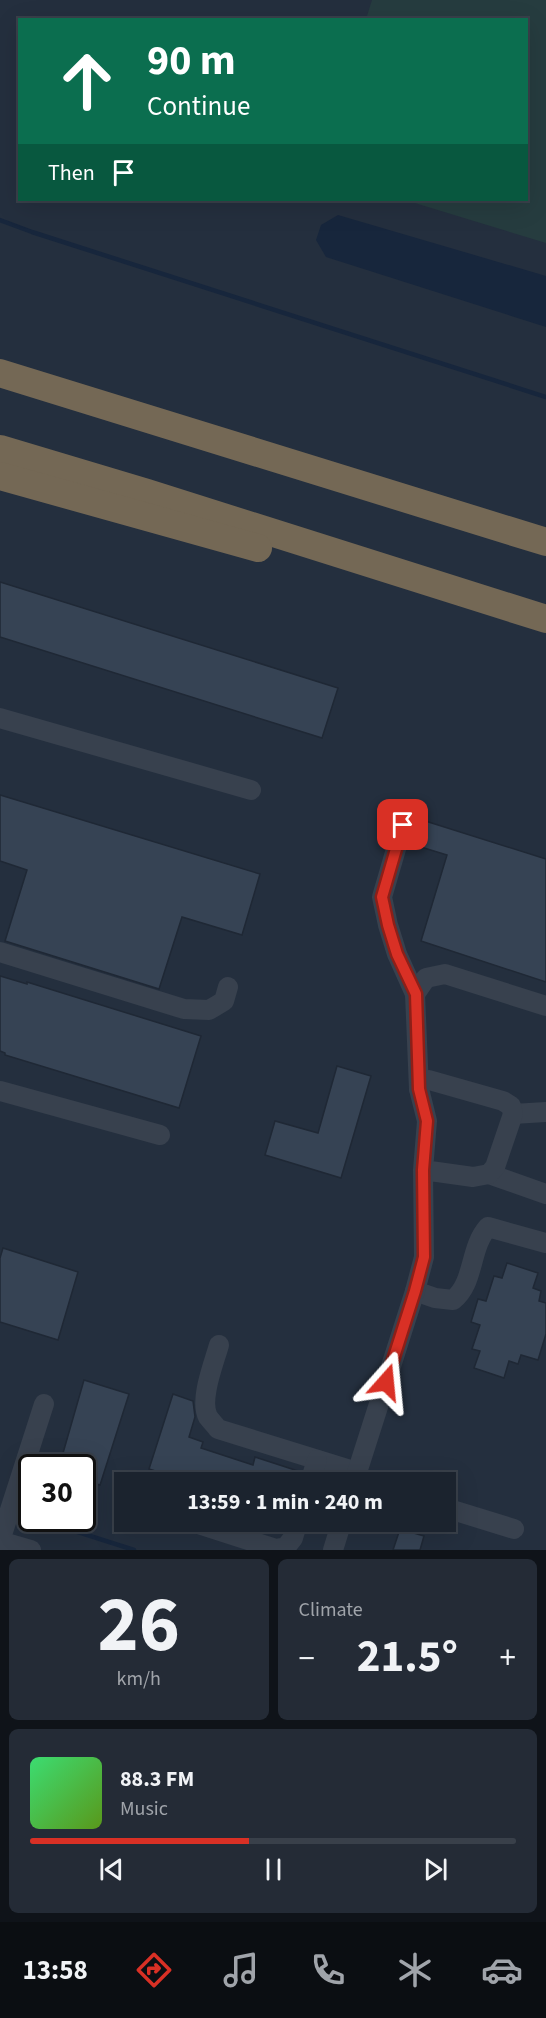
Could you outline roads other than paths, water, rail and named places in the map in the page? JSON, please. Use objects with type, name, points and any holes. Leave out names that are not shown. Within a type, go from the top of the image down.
[{"type":"highway","points":[[0,361],[183,430]]},
{"type":"highway","points":[[0,373],[546,542]]},
{"type":"highway","points":[[0,449],[546,619]]},
{"type":"highway","points":[[0,476],[242,544],[546,624]]},
{"type":"street","points":[[0,718],[251,790]]},
{"type":"street","points":[[359,1472],[424,1257],[423,1170],[427,1121],[419,1089],[416,994],[397,954],[382,897],[403,825]]},
{"type":"street","points":[[0,952],[184,1009],[209,1010],[224,1000],[228,987]]},
{"type":"street","points":[[416,994],[426,978],[445,974],[546,1006]]},
{"type":"street","points":[[419,1089],[422,1082],[429,1080],[502,1101],[511,1106],[513,1114],[495,1167],[489,1174]]},
{"type":"street","points":[[0,1091],[160,1136]]},
{"type":"street","points":[[513,1114],[546,1112]]},
{"type":"street","points":[[423,1170],[473,1177],[489,1174],[546,1194]]},
{"type":"street","points":[[415,1291],[435,1298],[453,1300],[463,1293],[480,1236],[488,1227],[546,1243]]},
{"type":"street","points":[[219,1345],[206,1399],[207,1416],[218,1429],[317,1460],[342,1472]]},
{"type":"street","points":[[31,1550],[0,1540],[44,1404]]},
{"type":"street","points":[[313,1472],[317,1460]]},
{"type":"street","points":[[456,1511],[514,1529]]},
{"type":"street","points":[[223,1532],[276,1549],[286,1547],[294,1532]]},
{"type":"street","points":[[333,1550],[339,1532]]},
{"type":"water","points":[[338,215],[546,276],[546,327],[326,257],[316,240],[321,225]]},
{"type":"waterway","points":[[0,220],[546,397]]},
{"type":"waterway","points":[[78,1532],[134,1550]]}]
